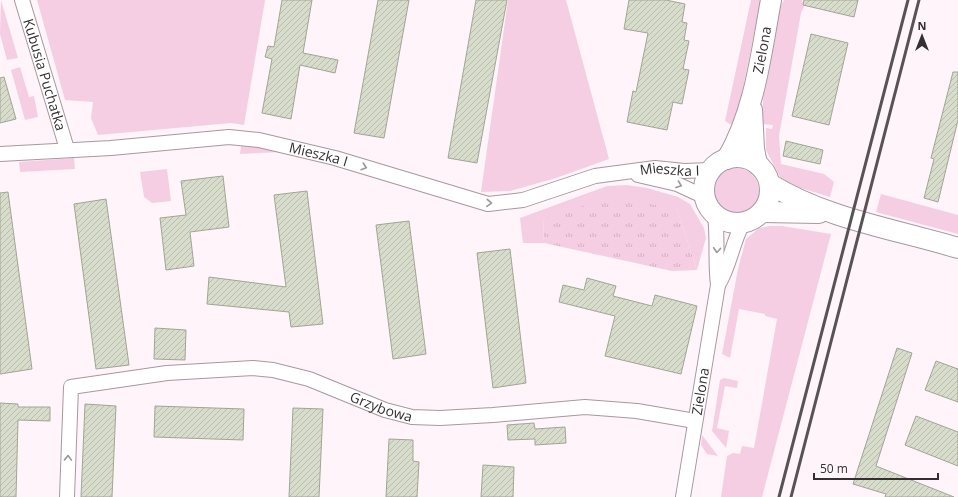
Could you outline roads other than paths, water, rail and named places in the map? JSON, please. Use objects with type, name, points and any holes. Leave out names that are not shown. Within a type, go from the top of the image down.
[{"type":"main road","name":"Zielona","points":[[719,164],[734,146],[752,100],[770,0]]},
{"type":"main road","name":"Zielona","points":[[752,100],[754,149],[757,164]]},
{"type":"main road","points":[[740,157],[757,164],[764,171],[770,184],[770,196],[763,212],[754,219],[743,223],[725,221],[715,215],[708,207],[705,197],[705,183],[719,164],[740,157]]},
{"type":"main road","points":[[770,184],[829,213],[916,235],[958,248]]},
{"type":"main road","points":[[763,212],[829,213]]},
{"type":"street","name":"Kubusia Puchatka","points":[[22,0],[68,149]]},
{"type":"street","name":"Mieszka I","points":[[0,154],[68,149],[111,148],[230,137],[259,140],[335,158],[488,204],[523,200],[595,176],[628,173],[656,168],[684,171],[719,164]]},
{"type":"street","name":"Mieszka I","points":[[628,173],[677,184],[705,197]]},
{"type":"street","name":"Zielona","points":[[683,497],[718,285],[715,265],[717,238],[715,215]]},
{"type":"street","name":"Zielona","points":[[718,285],[727,271],[731,252],[743,223]]},
{"type":"street","name":"Grzybowa","points":[[67,497],[71,387],[167,373],[253,368],[283,372],[309,379],[385,410],[412,417],[440,418],[585,407],[637,411],[695,421]]},
{"type":"railway","points":[[779,497],[908,0]]},
{"type":"railway","points":[[791,497],[919,0]]}]
